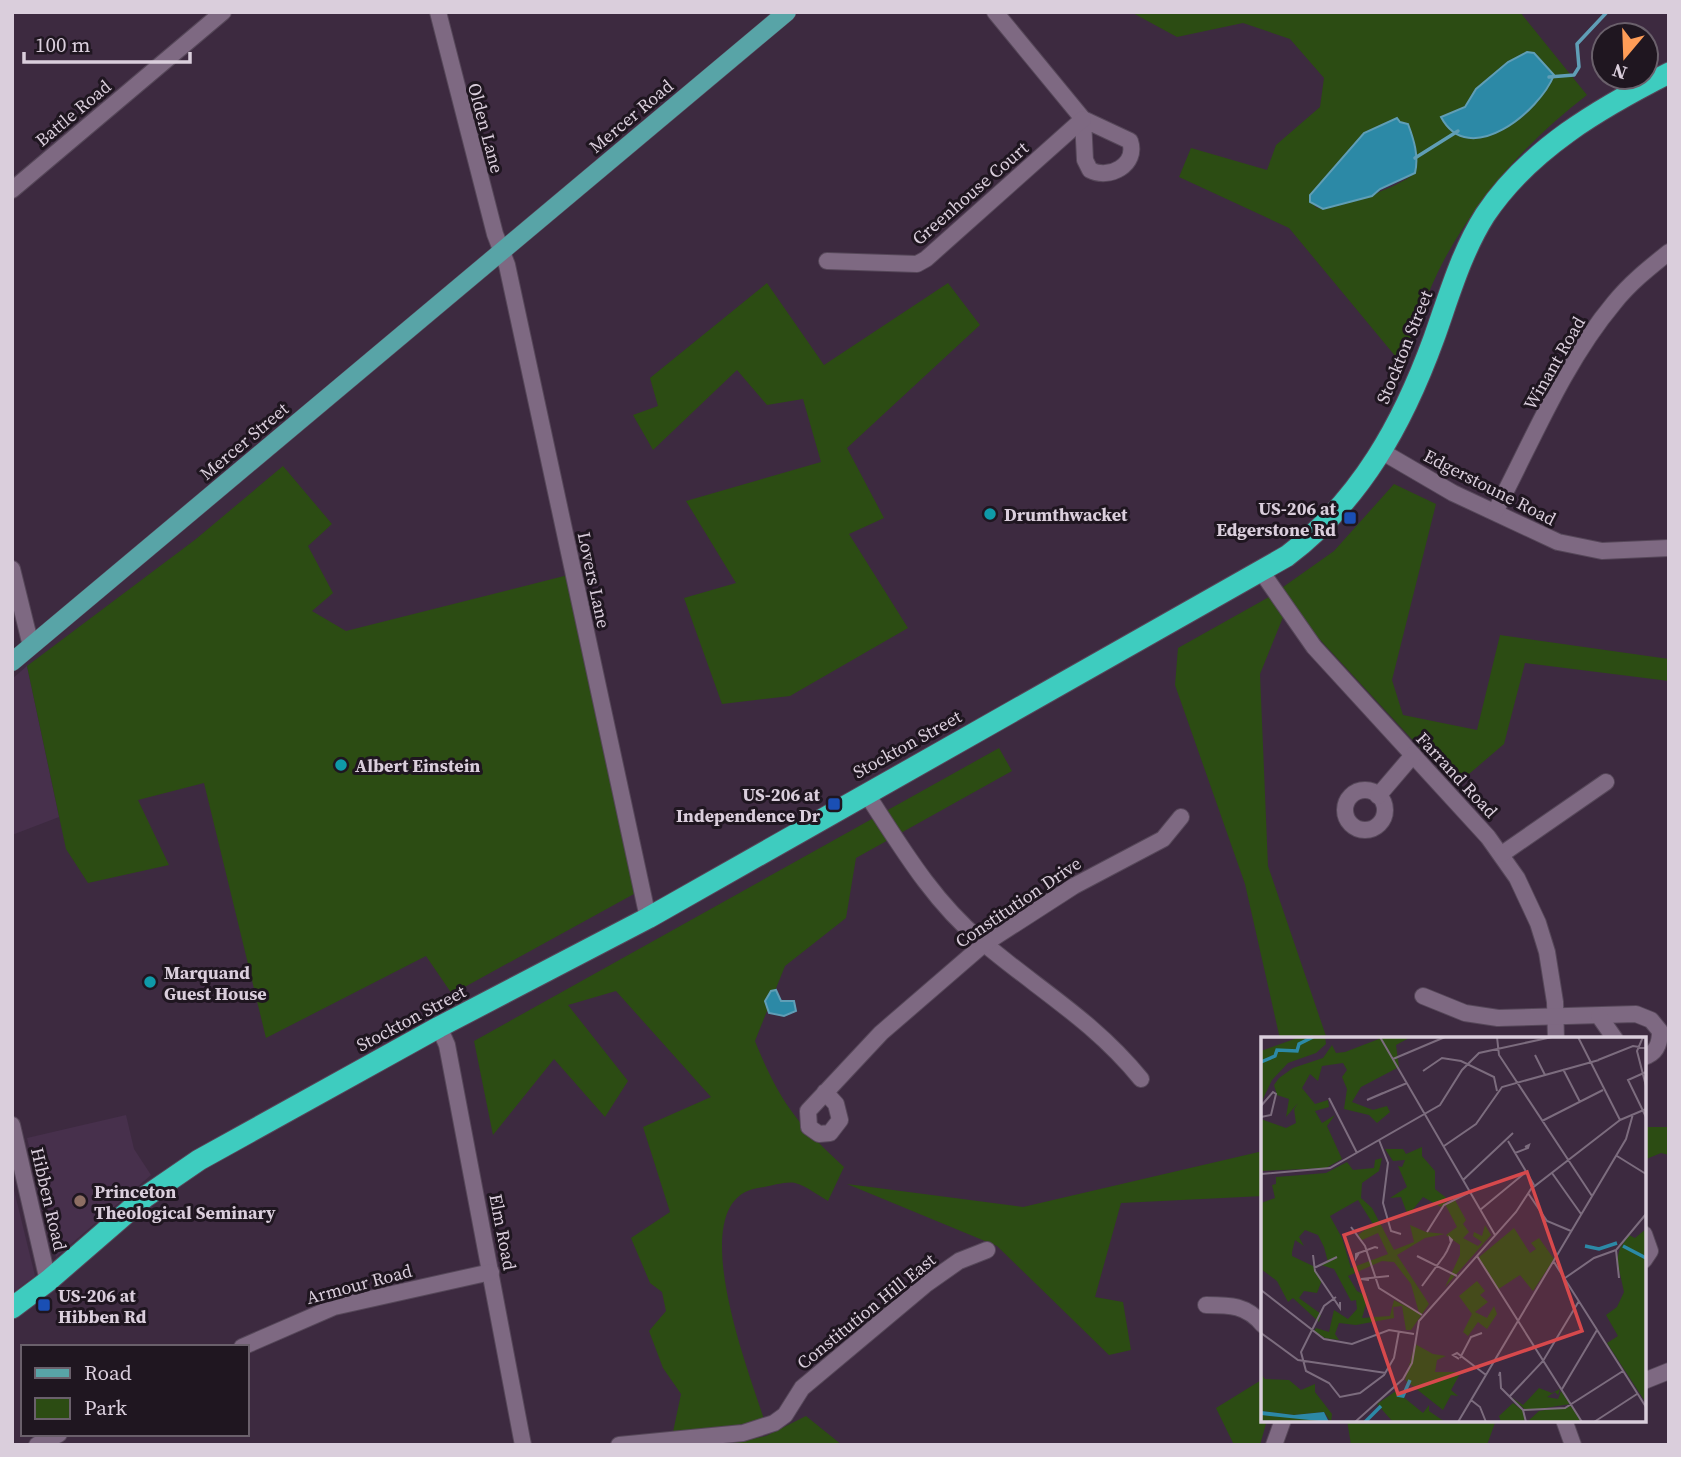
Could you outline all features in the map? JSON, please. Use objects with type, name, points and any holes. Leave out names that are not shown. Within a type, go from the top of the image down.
[{"type":"highway","name":"Stockton Street","points":[[12,1308],[171,1178],[439,1027],[648,918],[1287,556],[1328,522],[1381,451],[1414,391],[1464,256],[1486,214],[1502,194],[1560,139],[1597,111],[1669,73]]},
{"type":"main road","name":"Mercer Road","points":[[502,252],[787,12]]},
{"type":"main road","name":"Mercer Street","points":[[12,662],[502,252]]},
{"type":"street","name":"Battle Road","points":[[12,190],[223,12]]},
{"type":"street","name":"Olden Lane","points":[[438,12],[502,252]]},
{"type":"street","name":"Greenhouse Court","points":[[827,261],[916,264],[926,259],[1083,118],[995,12]]},
{"type":"street","name":"Lovers Lane","points":[[502,252],[648,918]]},
{"type":"street","name":"Winant Road","points":[[1495,512],[1574,360],[1593,330],[1633,282],[1669,252]]},
{"type":"street","name":"Edgerstoune Road","points":[[1381,451],[1453,493],[1538,534],[1581,548],[1625,552],[1669,548]]},
{"type":"street","points":[[12,569],[31,646]]},
{"type":"street","name":"Farrand Road","points":[[1261,571],[1314,647],[1502,855],[1517,878],[1538,923],[1552,977],[1556,1037]]},
{"type":"street","points":[[1378,796],[1413,755]]},
{"type":"street","points":[[1502,855],[1606,782]]},
{"type":"street","points":[[866,793],[938,897],[985,944],[1071,1009],[1114,1048],[1140,1079]]},
{"type":"street","name":"Constitution Drive","points":[[825,1092],[913,1003],[985,944],[1074,886],[1164,839],[1181,817]]},
{"type":"street","points":[[1423,996],[1481,1017],[1636,1014],[1651,1020],[1660,1031],[1660,1044],[1646,1056]]},
{"type":"street","points":[[1599,1016],[1614,1037]]},
{"type":"street","name":"Elm Road","points":[[439,1027],[447,1045],[523,1445]]},
{"type":"street","name":"Hibben Road","points":[[12,1125],[48,1281]]},
{"type":"street","points":[[1646,1240],[1650,1251],[1646,1257]]},
{"type":"street","name":"Constitution Hill East","points":[[619,1445],[743,1433],[774,1423],[785,1415],[802,1388],[926,1285],[959,1261],[987,1250]]},
{"type":"street","name":"Armour Road","points":[[247,1345],[334,1307],[491,1272]]},
{"type":"street","points":[[1206,1305],[1236,1306],[1254,1313],[1261,1322]]},
{"type":"street","points":[[1646,1380],[1669,1371]]},
{"type":"street","points":[[1274,1445],[1282,1422]]},
{"type":"street","points":[[1565,1422],[1573,1445]]},
{"type":"street","points":[[37,1445],[55,1436]]},
{"type":"shaded area","points":[[27,666],[59,817],[12,835],[12,679]]},
{"type":"shaded area","name":"Princeton Theological Seminary","points":[[126,1115],[134,1149],[151,1175],[56,1257],[27,1138]]},
{"type":"shaded area","points":[[12,1182],[35,1276],[12,1293]]},
{"type":"green space","points":[[1131,12],[1520,12],[1587,95],[1525,150],[1473,213],[1438,272],[1401,363],[1289,228],[1179,177],[1191,148],[1267,170],[1276,145],[1320,107],[1324,78],[1290,39],[1243,23],[1177,37]],"holes":[[[1508,62],[1551,83],[1525,111],[1504,128],[1481,138],[1469,139],[1446,115],[1465,107],[1476,89]],[[1408,124],[1416,151],[1415,173],[1396,185],[1358,200],[1323,209],[1315,207],[1364,133]]]},
{"type":"green space","points":[[767,283],[824,365],[948,283],[980,325],[847,448],[884,518],[849,534],[908,628],[790,696],[722,704],[684,598],[736,583],[686,501],[821,462],[803,399],[767,405],[737,370],[653,450],[633,415],[658,406],[650,378]]},
{"type":"green space","points":[[283,466],[332,524],[308,546],[333,593],[312,611],[346,631],[576,573],[643,889],[452,994],[426,956],[266,1038],[204,783],[138,800],[169,865],[88,883],[66,849],[27,666],[196,539]]},
{"type":"green space","points":[[1394,484],[1436,504],[1392,680],[1403,715],[1477,730],[1500,635],[1669,659],[1669,681],[1525,663],[1504,744],[1455,786],[1288,605],[1260,674],[1268,866],[1326,1037],[1280,1037],[1245,884],[1175,685],[1178,648],[1269,597],[1334,551]]},
{"type":"green space","points":[[999,748],[1012,771],[856,858],[846,918],[785,966],[755,1041],[781,1096],[814,1138],[844,1167],[828,1201],[795,1183],[758,1188],[735,1200],[724,1223],[722,1255],[727,1293],[736,1331],[765,1422],[673,1432],[681,1394],[663,1368],[649,1331],[666,1311],[662,1292],[650,1283],[631,1238],[670,1212],[643,1127],[711,1097],[616,991],[568,1005],[628,1081],[605,1117],[554,1059],[493,1135],[474,1041]]},
{"type":"green space","points":[[1646,1127],[1669,1127],[1669,1155],[1661,1153],[1646,1159]]},
{"type":"green space","points":[[1261,1151],[1261,1196],[1121,1203],[1095,1297],[1123,1302],[1131,1350],[1109,1355],[997,1246],[847,1184],[1023,1207]]},
{"type":"green space","points":[[1261,1380],[1261,1422],[1266,1422],[1260,1445],[1234,1445],[1216,1408]]},
{"type":"green space","points":[[806,1416],[842,1445],[720,1445],[766,1436]]},
{"type":"green space","points":[[1347,1422],[1495,1422],[1487,1445],[1351,1445]]},
{"type":"water","points":[[1527,52],[1534,53],[1554,75],[1534,104],[1503,129],[1485,136],[1468,138],[1453,132],[1441,117],[1465,107],[1476,89],[1508,62]]},
{"type":"water","points":[[1397,118],[1408,124],[1412,136],[1416,154],[1415,173],[1380,189],[1372,196],[1323,209],[1310,202],[1310,195],[1364,133]]},
{"type":"water","points":[[776,990],[781,1001],[794,1001],[796,1011],[784,1016],[769,1013],[765,1001],[771,991]]},
{"type":"waterway","points":[[1549,77],[1574,75],[1579,67],[1577,44],[1607,12]]},
{"type":"waterway","points":[[1415,158],[1458,131]]},
{"type":"place","name":"Drumthwacket","points":[[990,514]]},
{"type":"place","name":"US-206 at Edgerstone Rd","points":[[1350,518]]},
{"type":"place","name":"Albert Einstein","points":[[341,765]]},
{"type":"place","name":"US-206 at Independence Dr","points":[[834,804]]},
{"type":"place","name":"Marquand Guest House","points":[[150,982]]},
{"type":"place","name":"Princeton Theological Seminary","points":[[80,1201]]},
{"type":"place","name":"US-206 at Hibben Rd","points":[[44,1305]]}]
